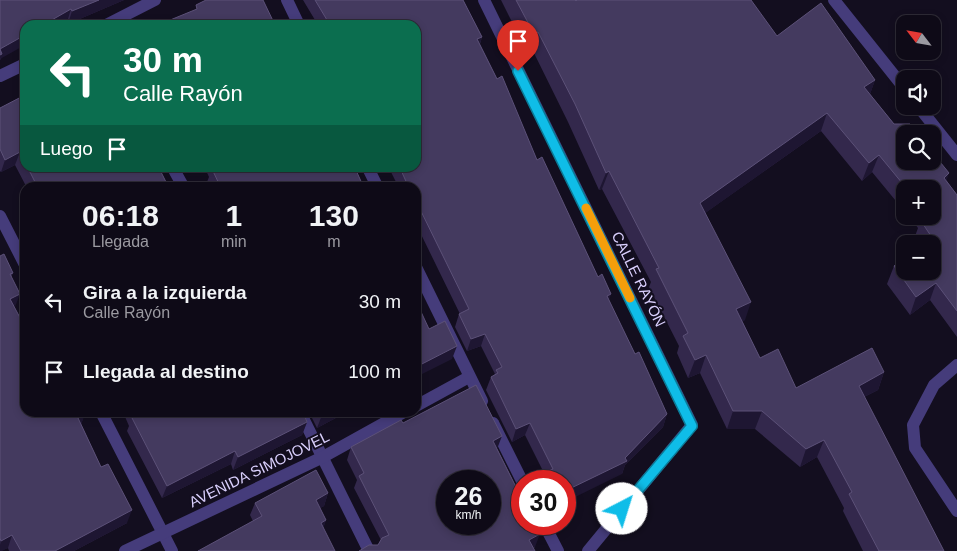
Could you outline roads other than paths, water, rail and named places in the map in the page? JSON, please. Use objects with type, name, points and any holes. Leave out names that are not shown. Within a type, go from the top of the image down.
[{"type":"street","points":[[116,20],[155,0]]},
{"type":"street","points":[[287,0],[297,20]]},
{"type":"street","name":"CALLE RAYÓN","points":[[484,0],[692,426],[588,551]]},
{"type":"street","points":[[834,0],[896,79]]},
{"type":"street","points":[[0,76],[20,66]]},
{"type":"street","points":[[925,115],[957,155]]},
{"type":"street","points":[[0,216],[20,255]]},
{"type":"street","points":[[421,277],[516,470]]},
{"type":"street","points":[[957,365],[934,385],[913,425],[915,448],[957,511]]},
{"type":"street","points":[[421,403],[469,377]]},
{"type":"street","points":[[104,417],[172,551]]},
{"type":"street","points":[[303,417],[369,551]]},
{"type":"street","name":"AVENIDA SIMOJOVEL","points":[[125,551],[323,457],[395,417]]},
{"type":"street","points":[[550,535],[558,551]]}]
